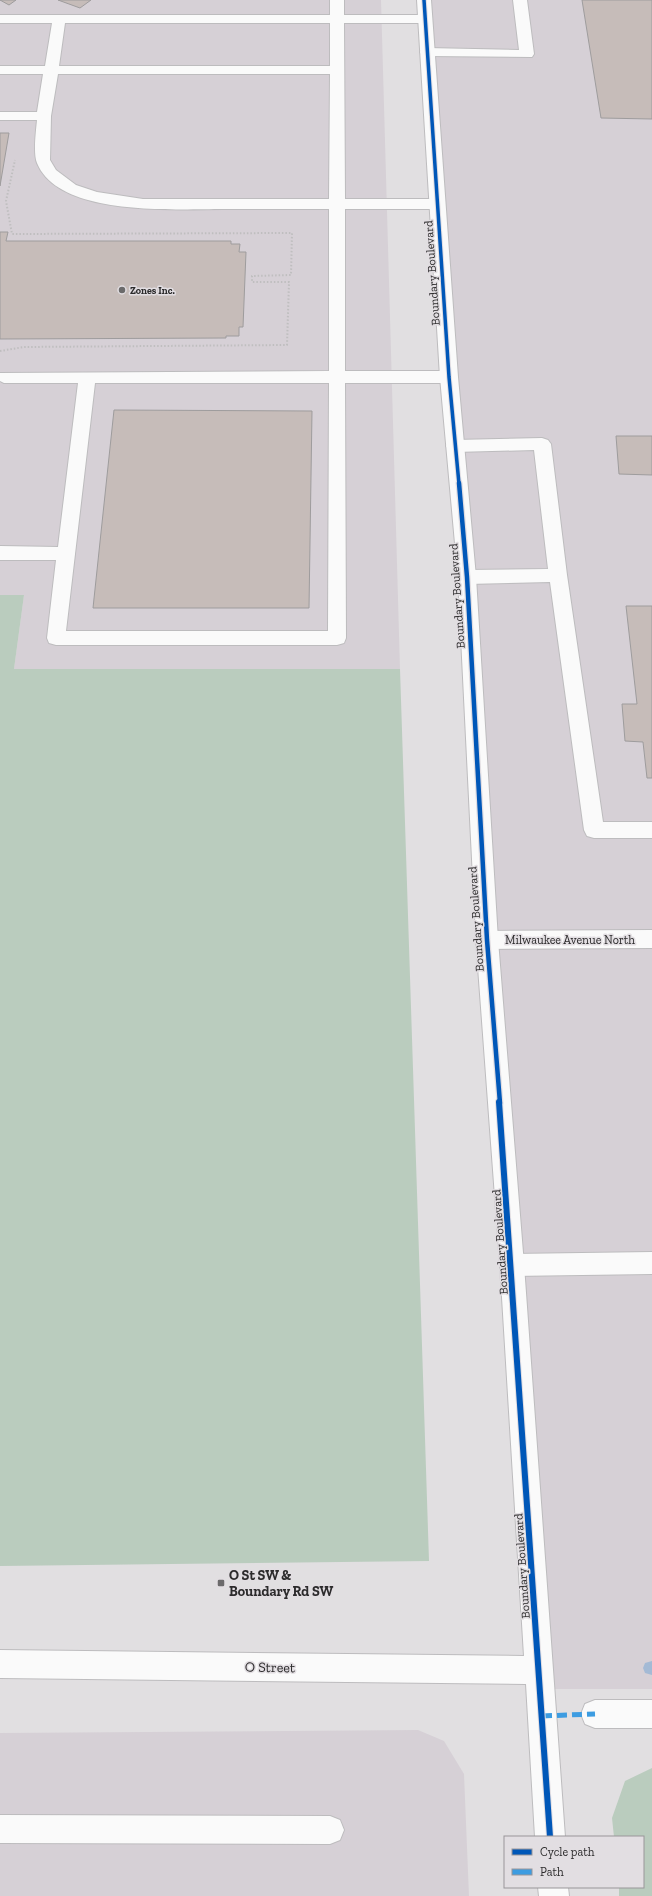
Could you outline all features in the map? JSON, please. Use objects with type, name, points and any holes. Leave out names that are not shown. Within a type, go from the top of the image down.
[{"type":"street","name":"Boundary Boulevard","points":[[424,9],[449,377],[467,577],[487,940],[512,1265],[550,1836]]},
{"type":"street","name":"Milwaukee Avenue North","points":[[487,940],[652,939]]},
{"type":"street","name":"O Street","points":[[0,1664],[539,1670]]},
{"type":"street","points":[[595,1714],[652,1714]]},
{"type":"lane","points":[[87,377],[56,638],[338,638],[337,0]]},
{"type":"lane","points":[[427,52],[527,54],[520,0]]},
{"type":"lane","points":[[0,18],[337,18],[424,9]]},
{"type":"lane","points":[[60,18],[44,116],[44,164],[58,180],[72,189],[94,197],[144,204],[437,204]]},
{"type":"lane","points":[[0,70],[337,70]]},
{"type":"lane","points":[[0,116],[44,116]]},
{"type":"lane","points":[[4,377],[449,377]]},
{"type":"lane","points":[[455,446],[542,444],[558,575],[594,830],[652,830]]},
{"type":"lane","points":[[0,553],[66,554]]},
{"type":"lane","points":[[467,577],[558,575]]},
{"type":"lane","points":[[512,1265],[652,1263]]},
{"type":"lane","points":[[0,1829],[330,1830]]},
{"type":"path","points":[[0,351],[24,347],[287,345],[289,282],[252,282],[252,276],[291,275],[292,233],[12,234],[6,201],[13,174],[14,160]]},
{"type":"shaded area","points":[[0,0],[381,0],[400,669],[14,669],[24,595],[0,595]]},
{"type":"shaded area","points":[[429,0],[652,0],[652,1689],[540,1689]]},
{"type":"shaded area","points":[[418,1730],[444,1741],[464,1774],[469,1896],[0,1896],[0,1733]]},
{"type":"green space","points":[[0,595],[24,595],[14,669],[400,669],[429,1561],[0,1566]]},
{"type":"green space","points":[[652,1768],[652,1896],[619,1896],[619,1888],[644,1888],[644,1836],[614,1836],[612,1818],[625,1781]]},
{"type":"building","points":[[0,0],[16,0],[9,5]]},
{"type":"building","points":[[58,0],[91,0],[80,8]]},
{"type":"building","points":[[582,0],[652,0],[652,119],[601,118]]},
{"type":"building","points":[[0,133],[9,133],[0,186]]},
{"type":"building","name":"Zones Inc.","points":[[0,232],[8,232],[6,241],[231,241],[231,244],[240,244],[239,252],[246,252],[243,327],[239,327],[239,336],[226,336],[226,338],[0,339]]},
{"type":"building","points":[[114,410],[312,411],[309,608],[93,608]]},
{"type":"building","points":[[616,436],[652,436],[652,475],[619,474]]},
{"type":"building","points":[[626,606],[652,606],[652,778],[647,778],[643,742],[625,741],[622,704],[637,704]]},
{"type":"marked path","points":[[542,1716],[595,1714]]},
{"type":"cycle path","points":[[424,0],[449,377],[467,577],[487,940],[512,1265],[550,1836]]},
{"type":"place","name":"Zones Inc.","points":[[122,290]]},
{"type":"place","name":"O St SW & Boundary Rd SW","points":[[221,1583]]}]
